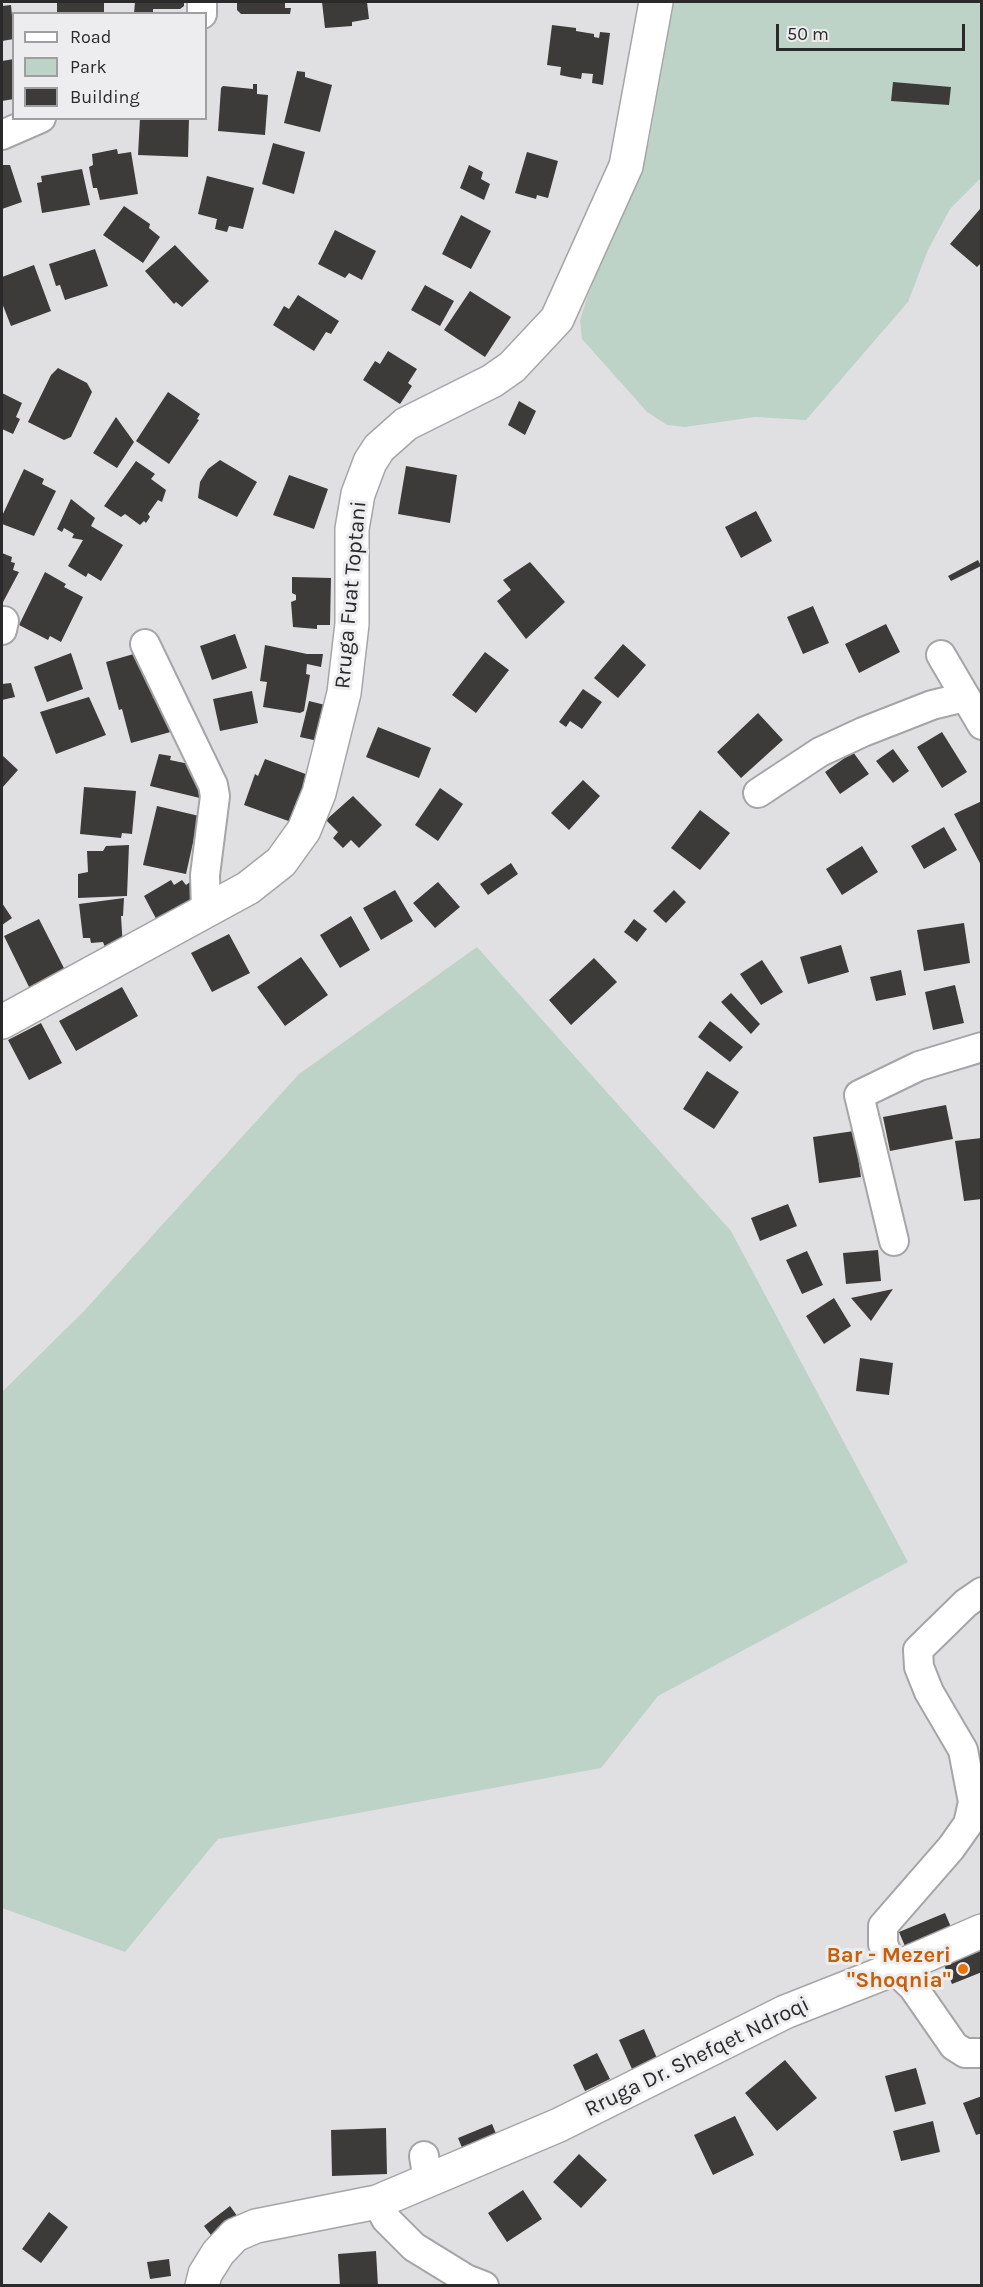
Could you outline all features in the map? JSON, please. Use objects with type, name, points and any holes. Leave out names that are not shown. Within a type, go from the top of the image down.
[{"type":"street","name":"Rruga Fuat Toptani","points":[[2,1022],[248,888],[281,862],[304,830],[319,794],[350,660],[352,529],[358,494],[370,462],[384,442],[406,424],[492,381],[512,367],[557,319],[570,297],[626,166],[657,2]]},
{"type":"street","points":[[2,135],[36,120]]},
{"type":"street","points":[[145,644],[213,785],[215,796],[205,875],[206,911]]},
{"type":"street","points":[[941,655],[981,725]]},
{"type":"street","points":[[758,793],[831,747],[932,705],[965,696]]},
{"type":"street","points":[[894,1241],[859,1095],[919,1066],[981,1047]]},
{"type":"street","points":[[981,1592],[966,1603],[918,1650],[919,1667],[929,1692],[963,1750],[973,1802],[968,1824],[951,1848],[883,1926],[883,1944],[894,1969],[913,1987],[954,2046],[965,2053],[981,2053]]},
{"type":"street","name":"Rruga Dr. Shefqet Ndroqi","points":[[202,2286],[205,2274],[218,2253],[235,2235],[256,2226],[377,2202],[426,2168],[559,2125],[785,2012],[894,1969],[981,1931]]},
{"type":"street","points":[[377,2202],[386,2219],[414,2247],[466,2279],[484,2286]]},
{"type":"green space","points":[[674,2],[981,2],[981,178],[950,209],[928,250],[908,302],[806,420],[755,417],[685,427],[667,425],[647,412],[582,339],[580,320],[587,298],[649,142]]},
{"type":"green space","points":[[477,947],[731,1231],[908,1562],[658,1696],[601,1768],[218,1839],[125,1952],[2,1908],[2,1392],[84,1311],[299,1074]]},
{"type":"building","points":[[57,2],[104,2],[104,12],[57,12]]},
{"type":"building","points":[[135,2],[184,2],[184,6],[180,9],[134,12]]},
{"type":"building","points":[[237,2],[285,2],[285,8],[291,8],[290,14],[241,14],[237,10]]},
{"type":"building","points":[[322,2],[367,2],[369,19],[352,22],[352,26],[325,28]]},
{"type":"building","points":[[11,5],[12,39],[2,41],[2,6]]},
{"type":"building","points":[[552,25],[576,28],[576,31],[594,34],[594,37],[599,38],[600,32],[610,33],[603,85],[592,83],[593,74],[582,73],[581,79],[569,77],[560,75],[561,67],[547,65]]},
{"type":"building","points":[[12,59],[12,99],[2,101],[2,61]]},
{"type":"building","points":[[297,71],[305,72],[305,77],[332,85],[320,132],[284,123]]},
{"type":"building","points":[[893,82],[951,87],[949,105],[891,101]]},
{"type":"building","points":[[253,84],[257,84],[257,94],[268,95],[265,135],[218,131],[221,88],[223,86],[253,89]]},
{"type":"building","points":[[140,120],[189,120],[188,157],[138,155]]},
{"type":"building","points":[[273,143],[305,152],[294,194],[262,184]]},
{"type":"building","points":[[117,149],[118,154],[131,152],[138,194],[100,200],[97,188],[93,188],[89,167],[93,165],[92,154]]},
{"type":"building","points":[[527,152],[558,161],[548,198],[537,195],[536,199],[515,193]]},
{"type":"building","points":[[2,165],[10,165],[22,202],[2,209]]},
{"type":"building","points":[[469,165],[483,172],[481,179],[490,184],[484,200],[460,188]]},
{"type":"building","points":[[82,169],[90,205],[42,213],[37,183],[42,182],[41,176]]},
{"type":"building","points":[[207,176],[254,188],[243,229],[229,226],[227,232],[215,229],[217,219],[198,214]]},
{"type":"building","points":[[124,206],[150,224],[149,228],[160,237],[143,263],[103,235]]},
{"type":"building","points":[[980,209],[982,262],[977,267],[950,244]]},
{"type":"building","points":[[461,215],[491,231],[471,269],[442,254]]},
{"type":"building","points":[[335,230],[376,251],[362,280],[349,273],[345,278],[318,264]]},
{"type":"building","points":[[175,245],[209,281],[182,307],[176,302],[174,304],[145,271]]},
{"type":"building","points":[[95,249],[108,286],[65,300],[60,285],[56,286],[49,264]]},
{"type":"building","points":[[34,265],[51,311],[11,326],[2,303],[2,277]]},
{"type":"building","points":[[425,285],[454,301],[440,326],[411,310]]},
{"type":"building","points":[[470,291],[511,317],[485,357],[444,330]]},
{"type":"building","points":[[298,295],[339,321],[331,334],[326,332],[314,351],[273,325],[284,306],[289,309]]},
{"type":"building","points":[[388,351],[417,369],[408,383],[412,386],[400,404],[363,380],[375,361],[380,364]]},
{"type":"building","points":[[58,368],[87,383],[92,392],[71,437],[64,440],[28,422],[51,375]]},
{"type":"building","points":[[168,392],[200,414],[197,419],[199,420],[169,464],[136,441]]},
{"type":"building","points":[[2,393],[22,403],[16,417],[20,419],[13,434],[2,429]]},
{"type":"building","points":[[519,401],[536,411],[525,435],[508,425]]},
{"type":"building","points":[[116,417],[134,442],[117,468],[93,453]]},
{"type":"building","points":[[220,460],[257,482],[237,517],[198,498],[200,482],[208,469]]},
{"type":"building","points":[[136,461],[155,474],[151,479],[166,490],[162,502],[158,500],[148,514],[150,517],[146,523],[144,521],[140,525],[125,514],[121,517],[104,506]]},
{"type":"building","points":[[406,466],[457,475],[450,523],[398,514]]},
{"type":"building","points":[[24,469],[44,479],[42,484],[56,491],[34,536],[2,524],[2,516]]},
{"type":"building","points":[[289,475],[328,489],[314,529],[273,515]]},
{"type":"building","points":[[71,499],[95,518],[91,526],[123,545],[101,581],[88,573],[86,577],[68,566],[83,540],[72,538],[74,534],[64,528],[62,532],[57,529]]},
{"type":"building","points":[[756,511],[772,541],[741,558],[725,527]]},
{"type":"building","points":[[2,553],[12,557],[11,562],[15,563],[13,570],[19,572],[2,604]]},
{"type":"building","points":[[978,560],[981,566],[951,581],[948,576]]},
{"type":"building","points":[[530,562],[565,602],[526,639],[497,601],[511,590],[503,580]]},
{"type":"building","points":[[45,572],[66,584],[64,587],[83,597],[61,642],[50,636],[48,640],[19,625]]},
{"type":"building","points":[[292,577],[331,578],[330,625],[317,625],[317,629],[293,627],[291,602],[296,600],[296,595],[292,593]]},
{"type":"building","points":[[813,606],[829,643],[803,654],[787,617]]},
{"type":"building","points":[[886,624],[900,652],[859,673],[845,644]]},
{"type":"building","points":[[235,634],[247,668],[212,680],[200,646]]},
{"type":"building","points":[[623,644],[646,665],[618,698],[594,678]]},
{"type":"building","points":[[265,645],[307,654],[323,654],[321,667],[307,664],[306,674],[310,675],[304,711],[300,713],[263,707],[267,682],[260,681]]},
{"type":"building","points":[[144,651],[162,694],[151,698],[164,695],[174,731],[131,743],[106,662]]},
{"type":"building","points":[[485,652],[509,670],[476,713],[452,695]]},
{"type":"building","points":[[71,653],[83,689],[47,702],[34,667]]},
{"type":"building","points":[[11,683],[15,697],[2,700],[2,684]]},
{"type":"building","points":[[583,689],[602,702],[582,729],[570,721],[566,727],[559,722]]},
{"type":"building","points":[[252,691],[258,723],[220,731],[213,699]]},
{"type":"building","points":[[89,697],[106,735],[56,754],[40,712]]},
{"type":"building","points":[[309,701],[333,707],[327,743],[300,737]]},
{"type":"building","points":[[758,713],[783,740],[741,778],[717,752]]},
{"type":"building","points":[[378,727],[431,748],[419,778],[366,757]]},
{"type":"building","points":[[942,732],[967,772],[942,788],[917,747]]},
{"type":"building","points":[[893,749],[909,771],[893,783],[876,761]]},
{"type":"building","points":[[853,752],[869,774],[840,794],[825,772]]},
{"type":"building","points":[[159,754],[171,756],[170,760],[194,765],[204,799],[150,786]]},
{"type":"building","points":[[2,755],[18,770],[2,788]]},
{"type":"building","points":[[265,759],[311,776],[294,823],[244,805],[255,774],[258,776]]},
{"type":"building","points":[[583,780],[600,796],[569,830],[551,813]]},
{"type":"building","points":[[84,787],[136,791],[132,834],[122,833],[121,838],[80,834]]},
{"type":"building","points":[[440,788],[463,804],[438,841],[415,825]]},
{"type":"building","points":[[353,796],[382,825],[359,848],[351,840],[343,848],[333,838],[338,832],[326,820]]},
{"type":"building","points":[[982,801],[982,867],[954,814]]},
{"type":"building","points":[[157,806],[199,816],[186,874],[143,865]]},
{"type":"building","points":[[700,810],[730,833],[700,870],[671,848]]},
{"type":"building","points":[[944,827],[957,850],[924,869],[911,846]]},
{"type":"building","points":[[129,845],[127,896],[78,898],[78,874],[88,872],[87,851],[103,851],[106,846]]},
{"type":"building","points":[[862,846],[878,872],[842,895],[826,869]]},
{"type":"building","points":[[511,863],[518,874],[488,895],[480,884]]},
{"type":"building","points":[[171,880],[174,885],[182,880],[186,885],[190,882],[198,893],[200,903],[160,926],[144,896]]},
{"type":"building","points":[[438,882],[460,907],[435,928],[413,903]]},
{"type":"building","points":[[395,890],[413,921],[381,940],[363,908]]},
{"type":"building","points":[[674,890],[686,902],[666,923],[653,911]]},
{"type":"building","points":[[124,898],[123,916],[121,916],[123,948],[106,950],[103,942],[91,943],[90,938],[83,938],[79,904]]},
{"type":"building","points":[[2,903],[12,918],[2,925]]},
{"type":"building","points":[[351,916],[370,950],[340,968],[320,935]]},
{"type":"building","points":[[39,919],[67,974],[30,989],[4,936]]},
{"type":"building","points":[[634,919],[647,929],[637,942],[624,932]]},
{"type":"building","points":[[964,923],[970,963],[924,971],[917,930]]},
{"type":"building","points":[[229,934],[250,973],[212,992],[191,953]]},
{"type":"building","points":[[841,945],[849,972],[808,984],[800,957]]},
{"type":"building","points":[[301,957],[328,995],[285,1026],[257,987]]},
{"type":"building","points":[[594,958],[617,982],[571,1025],[549,1000]]},
{"type":"building","points":[[762,960],[783,992],[761,1005],[740,974]]},
{"type":"building","points":[[901,970],[906,995],[876,1001],[870,977]]},
{"type":"building","points":[[955,985],[964,1023],[933,1030],[925,992]]},
{"type":"building","points":[[122,987],[138,1016],[76,1051],[59,1021]]},
{"type":"building","points":[[731,993],[760,1024],[751,1034],[721,1002]]},
{"type":"building","points":[[710,1021],[743,1047],[730,1062],[698,1037]]},
{"type":"building","points":[[41,1023],[62,1063],[29,1080],[8,1040]]},
{"type":"building","points":[[707,1071],[739,1092],[714,1129],[683,1109]]},
{"type":"building","points":[[946,1105],[953,1139],[890,1151],[883,1117]]},
{"type":"building","points":[[854,1131],[861,1177],[819,1183],[813,1137]]},
{"type":"building","points":[[982,1138],[982,1199],[964,1201],[955,1141]]},
{"type":"building","points":[[788,1204],[797,1226],[760,1241],[751,1218]]},
{"type":"building","points":[[878,1250],[881,1281],[846,1284],[843,1253]]},
{"type":"building","points":[[807,1251],[823,1285],[802,1294],[786,1260]]},
{"type":"building","points":[[893,1289],[871,1321],[851,1298]]},
{"type":"building","points":[[834,1298],[851,1326],[824,1344],[806,1316]]},
{"type":"building","points":[[860,1358],[893,1363],[889,1395],[856,1391]]},
{"type":"building","points":[[945,1913],[953,1932],[907,1951],[899,1932]]},
{"type":"building","name":"Bar - Mezeri \"Shoqnia\"","points":[[982,1949],[982,1972],[952,1984],[944,1965]]},
{"type":"building","points":[[644,2029],[657,2058],[632,2069],[619,2040]]},
{"type":"building","points":[[597,2053],[610,2079],[585,2091],[573,2065]]},
{"type":"building","points":[[785,2060],[817,2098],[777,2131],[745,2093]]},
{"type":"building","points":[[916,2068],[926,2104],[895,2112],[885,2076]]},
{"type":"building","points":[[982,2096],[982,2133],[976,2135],[963,2103]]},
{"type":"building","points":[[735,2116],[754,2155],[713,2175],[694,2135]]},
{"type":"building","points":[[933,2121],[940,2152],[901,2161],[893,2131]]},
{"type":"building","points":[[492,2124],[497,2136],[463,2150],[458,2138]]},
{"type":"building","points":[[386,2128],[387,2174],[332,2176],[331,2130]]},
{"type":"building","points":[[579,2154],[607,2180],[581,2208],[553,2182]]},
{"type":"building","points":[[523,2190],[542,2219],[507,2242],[488,2213]]},
{"type":"building","points":[[230,2206],[243,2224],[217,2243],[204,2226]]},
{"type":"building","points":[[49,2212],[68,2227],[41,2263],[22,2249]]},
{"type":"building","points":[[376,2251],[378,2286],[340,2286],[338,2254]]},
{"type":"building","points":[[169,2259],[171,2276],[150,2279],[147,2262]]},
{"type":"place","name":"Bar - Mezeri \"Shoqnia\"","points":[[963,1969]]}]
